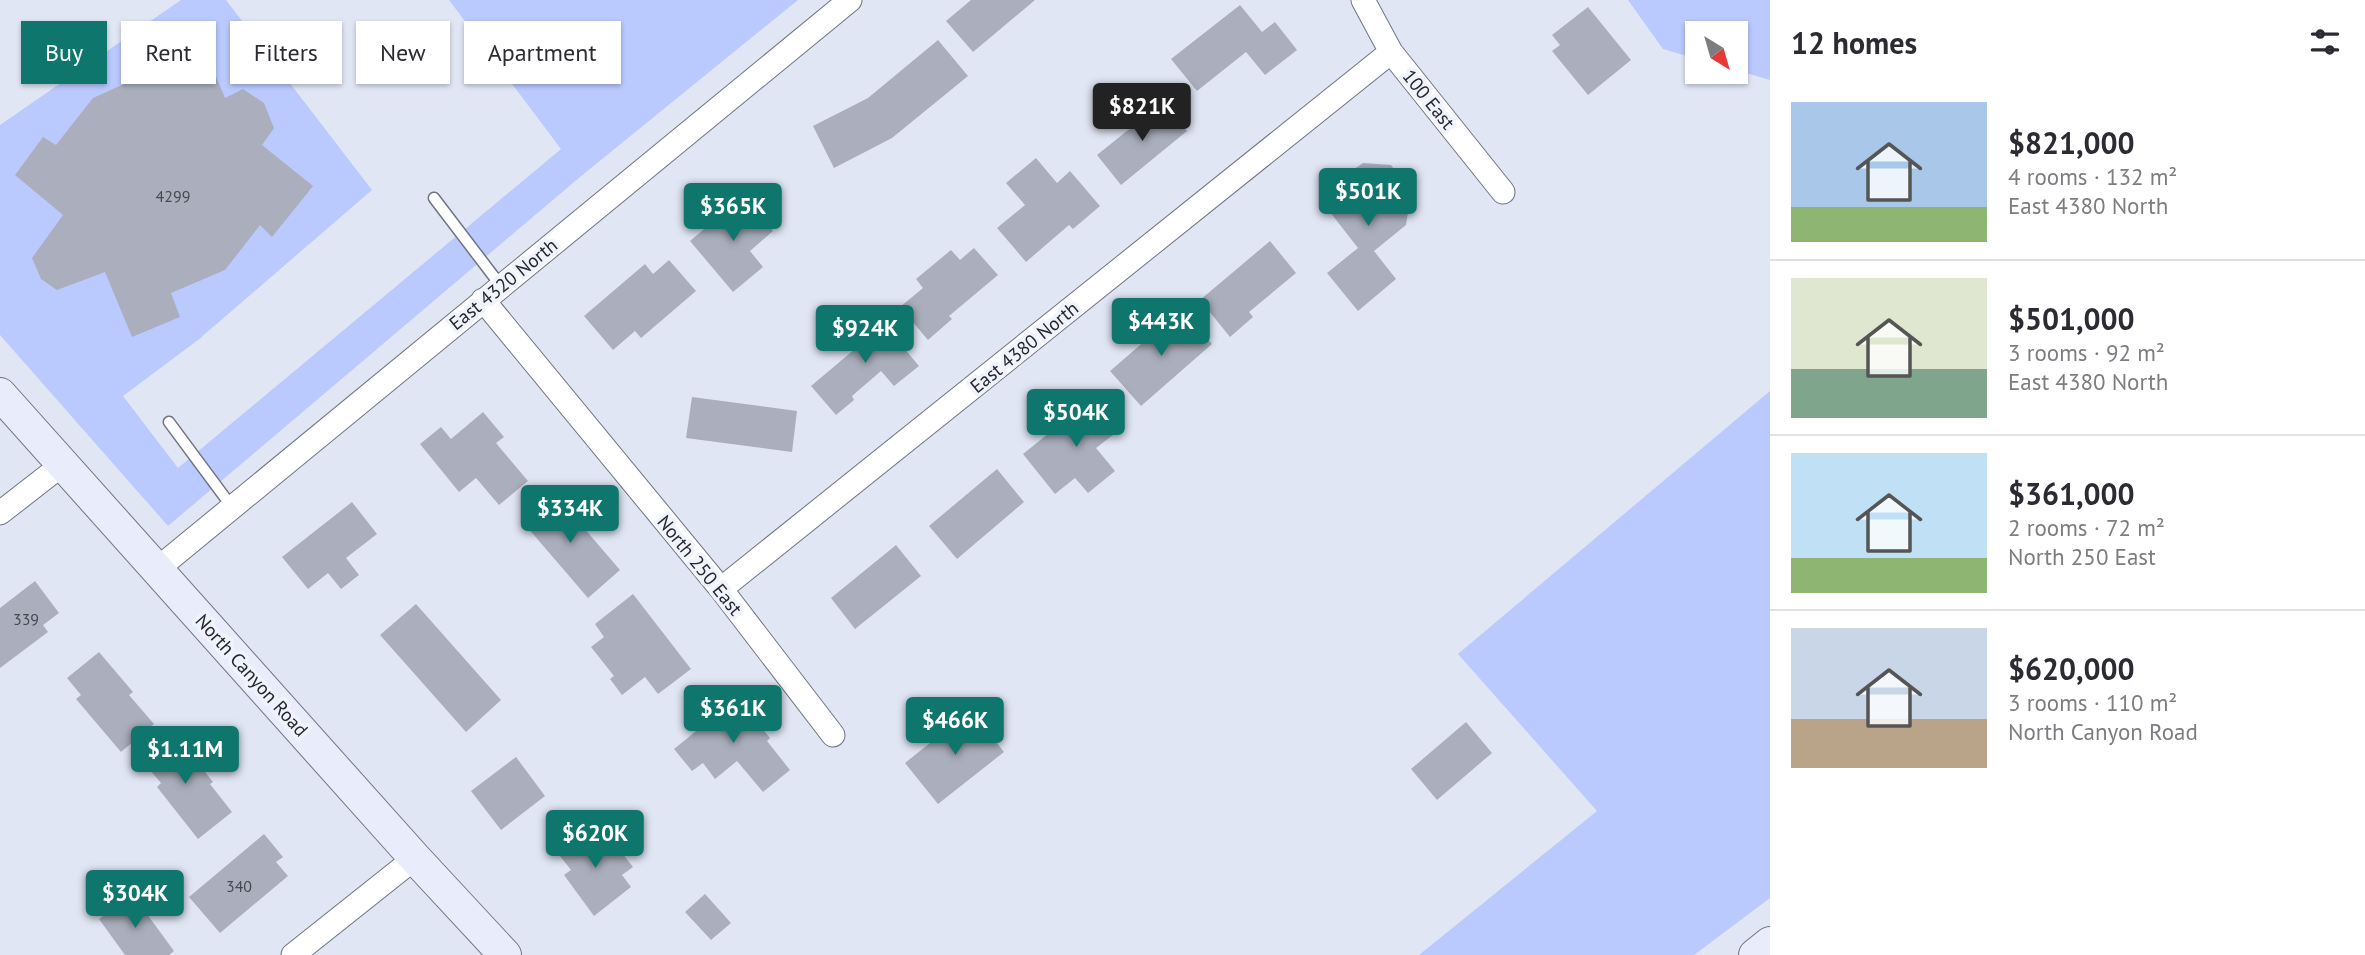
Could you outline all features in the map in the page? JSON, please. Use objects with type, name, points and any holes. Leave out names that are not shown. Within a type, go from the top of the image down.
[{"type":"main road","name":"North Canyon Road","points":[[0,394],[505,955]]},
{"type":"main road","points":[[1755,955],[1770,943]]},
{"type":"street","name":"East 4320 North","points":[[156,570],[850,0]]},
{"type":"street","name":"100 East","points":[[1363,0],[1391,52],[1503,192]]},
{"type":"street","name":"East 4380 North","points":[[721,589],[1391,52]]},
{"type":"street","name":"North 250 East","points":[[492,293],[833,735]]},
{"type":"street","points":[[0,513],[63,464]]},
{"type":"street","points":[[293,955],[415,858]]},
{"type":"lane","points":[[434,198],[492,293]]},
{"type":"lane","points":[[169,422],[232,507]]},
{"type":"shaded area","points":[[181,0],[226,0],[242,21],[230,21],[230,84],[291,84],[372,190],[198,340],[123,396],[178,468],[561,149],[512,84],[621,84],[621,21],[465,21],[449,0],[798,0],[580,177],[168,526],[0,335],[0,125],[59,84],[107,84],[107,51],[121,41],[121,84],[216,84],[216,21],[151,21]]},
{"type":"shaded area","points":[[1628,0],[1770,0],[1770,80],[1748,74],[1748,21],[1685,21],[1685,55],[1663,49]]},
{"type":"shaded area","points":[[1770,391],[1770,898],[1694,955],[1419,955],[1597,811],[1458,654]]},
{"type":"building","points":[[971,0],[1035,0],[973,52],[946,21]]},
{"type":"building","points":[[1240,5],[1262,32],[1275,22],[1297,50],[1265,75],[1246,52],[1197,91],[1171,59]]},
{"type":"building","points":[[1588,7],[1631,60],[1588,95],[1552,51],[1560,45],[1552,35]]},
{"type":"building","points":[[938,40],[968,76],[892,138],[834,168],[813,126],[868,98]]},
{"type":"building","points":[[216,77],[225,98],[243,89],[264,103],[274,128],[262,145],[313,186],[272,237],[260,225],[225,270],[171,293],[180,317],[132,337],[105,272],[57,290],[41,279],[32,258],[63,215],[15,175],[43,137],[56,145],[93,98],[124,84],[216,84]]},
{"type":"building","points":[[1163,102],[1187,131],[1121,185],[1097,155]]},
{"type":"building","points":[[1036,158],[1057,183],[1070,171],[1100,206],[1073,229],[1069,225],[1026,262],[997,228],[1025,205],[1006,183]]},
{"type":"building","points":[[1363,163],[1391,165],[1411,194],[1406,225],[1374,251],[1396,279],[1358,311],[1327,273],[1358,248],[1330,212],[1334,183]]},
{"type":"building","points":[[743,196],[773,231],[750,251],[763,267],[733,292],[690,241]]},
{"type":"building","points":[[1270,241],[1296,273],[1249,312],[1253,317],[1230,337],[1200,300]]},
{"type":"building","points":[[974,248],[998,275],[949,316],[952,319],[928,340],[900,307],[923,288],[916,279],[951,250],[960,260]]},
{"type":"building","points":[[669,260],[696,291],[641,338],[635,331],[613,350],[584,316],[645,264],[653,274]]},
{"type":"building","points":[[1182,309],[1212,344],[1141,406],[1110,371]]},
{"type":"building","points":[[874,312],[919,366],[894,386],[881,371],[852,396],[854,400],[836,415],[811,386],[862,343],[851,331]]},
{"type":"building","points":[[1096,395],[1122,428],[1096,448],[1115,471],[1088,493],[1075,478],[1055,494],[1023,454]]},
{"type":"building","points":[[692,397],[797,411],[792,452],[686,438]]},
{"type":"building","points":[[483,412],[504,437],[496,443],[528,481],[499,505],[476,478],[459,492],[420,444],[441,427],[451,439]]},
{"type":"building","points":[[997,469],[1024,502],[957,559],[929,526]]},
{"type":"building","points":[[553,492],[620,570],[588,598],[521,520]]},
{"type":"building","points":[[352,502],[377,534],[346,558],[359,575],[341,589],[328,573],[308,589],[282,557]]},
{"type":"building","points":[[896,545],[921,576],[855,629],[831,598]]},
{"type":"building","points":[[35,581],[59,613],[43,625],[48,632],[0,668],[0,608]]},
{"type":"building","points":[[633,594],[691,669],[658,694],[645,677],[622,695],[610,679],[614,676],[591,647],[604,637],[595,624]]},
{"type":"building","points":[[416,604],[501,700],[466,732],[380,635]]},
{"type":"building","points":[[99,652],[133,692],[129,695],[154,724],[121,752],[76,699],[81,695],[67,678]]},
{"type":"building","points":[[728,693],[744,714],[748,711],[770,738],[767,741],[790,770],[763,792],[737,761],[715,779],[703,763],[692,771],[674,749],[706,723],[700,716]]},
{"type":"building","points":[[971,710],[1004,752],[938,804],[905,763]]},
{"type":"building","points":[[1466,722],[1492,753],[1437,800],[1411,769]]},
{"type":"building","points":[[159,737],[167,747],[178,738],[213,782],[210,784],[232,812],[198,839],[157,787],[161,783],[137,755]]},
{"type":"building","points":[[516,757],[545,796],[501,830],[471,791]]},
{"type":"building","points":[[589,827],[606,850],[615,844],[633,867],[622,875],[631,887],[594,916],[564,875],[571,870],[556,851]]},
{"type":"building","points":[[264,834],[283,857],[276,862],[288,876],[220,933],[189,897]]},
{"type":"building","points":[[705,894],[731,923],[711,940],[685,912]]},
{"type":"building","points":[[133,895],[174,951],[169,955],[125,955],[99,919]]}]
